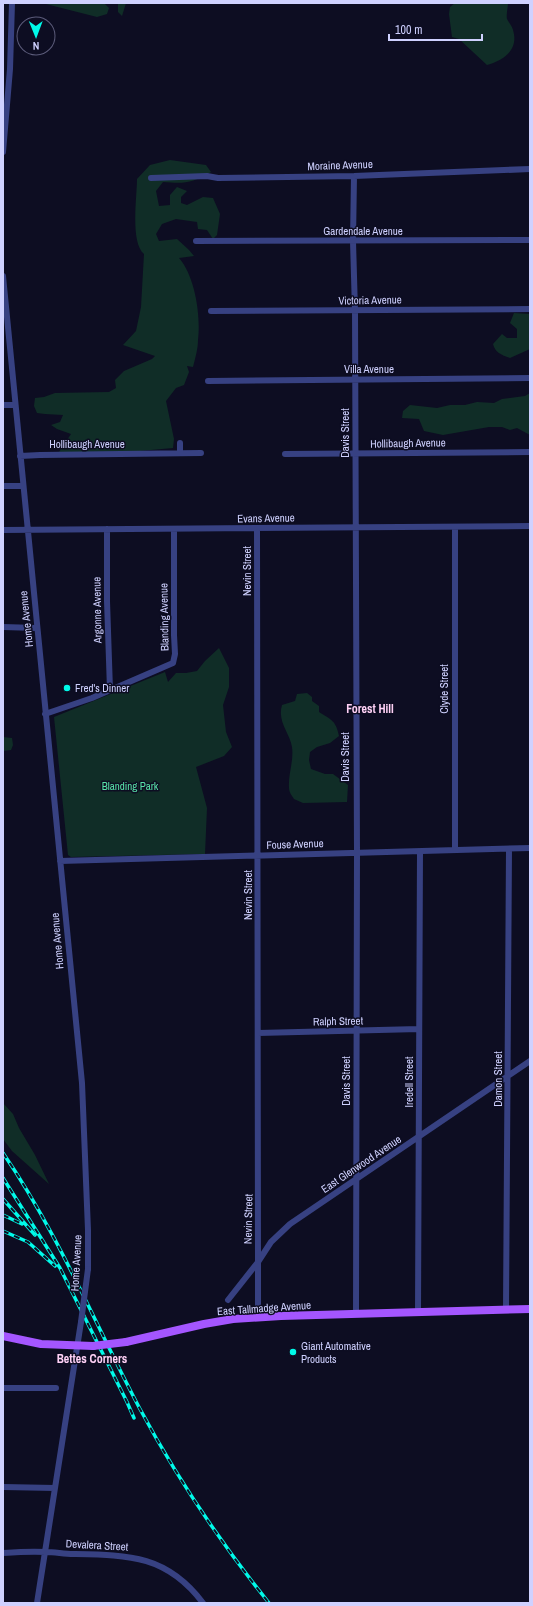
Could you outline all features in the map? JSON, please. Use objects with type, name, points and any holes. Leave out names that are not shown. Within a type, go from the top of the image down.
[{"type":"main road","name":"East Tallmadge Avenue","points":[[3,1336],[41,1344],[93,1346],[126,1342],[204,1324],[233,1319],[530,1309]]},
{"type":"street","points":[[3,152],[10,69],[12,3]]},
{"type":"street","name":"Moraine Avenue","points":[[151,178],[206,176],[218,178],[354,176],[530,169]]},
{"type":"street","name":"Davis Street","points":[[354,176],[353,241],[357,853],[356,1314]]},
{"type":"street","name":"Gardendale Avenue","points":[[196,241],[530,240]]},
{"type":"street","name":"Home Avenue","points":[[3,276],[36,628],[82,1083],[88,1230],[88,1269],[78,1346],[37,1603]]},
{"type":"street","name":"Victoria Avenue","points":[[211,311],[530,309]]},
{"type":"street","name":"Villa Avenue","points":[[208,381],[530,378]]},
{"type":"street","points":[[3,405],[15,405]]},
{"type":"street","points":[[180,443],[180,453]]},
{"type":"street","name":"Hollibaugh Avenue","points":[[285,454],[530,452]]},
{"type":"street","name":"Hollibaugh Avenue","points":[[20,456],[202,453]]},
{"type":"street","points":[[3,486],[23,486]]},
{"type":"street","name":"Evans Avenue","points":[[3,530],[530,526]]},
{"type":"street","name":"Clyde Street","points":[[454,527],[455,850]]},
{"type":"street","name":"Nevin Street","points":[[257,528],[258,1262]]},
{"type":"street","name":"Blanding Avenue","points":[[45,714],[66,708],[173,664],[175,659],[174,529]]},
{"type":"street","name":"Argonne Avenue","points":[[107,530],[107,601],[110,690]]},
{"type":"street","points":[[3,627],[36,628]]},
{"type":"street","name":"Fouse Avenue","points":[[60,861],[530,848]]},
{"type":"street","name":"Damon Street","points":[[506,1310],[509,849]]},
{"type":"street","name":"Iredell Street","points":[[418,1312],[420,852]]},
{"type":"street","name":"Ralph Street","points":[[258,1033],[419,1029]]},
{"type":"street","name":"East Glenwood Avenue","points":[[228,1300],[258,1262],[271,1242],[290,1224],[530,1061]]},
{"type":"street","points":[[258,1262],[258,1317]]},
{"type":"street","points":[[3,1388],[56,1388]]},
{"type":"street","points":[[3,1487],[55,1488]]},
{"type":"street","name":"Devalera Street","points":[[3,1553],[46,1552],[114,1554],[129,1556],[148,1561],[167,1570],[182,1580],[203,1603]]},
{"type":"green space","points":[[42,3],[104,3],[109,8],[107,14],[97,17]]},
{"type":"green space","points":[[118,3],[126,3],[122,16],[118,12]]},
{"type":"green space","points":[[455,3],[508,3],[507,19],[513,29],[514,37],[514,43],[509,53],[499,60],[487,65],[459,39],[452,37],[449,14],[450,7]]},
{"type":"green space","points":[[170,160],[206,165],[211,172],[193,181],[177,183],[163,182],[156,191],[159,206],[170,205],[170,195],[177,187],[187,191],[181,197],[181,203],[187,205],[203,197],[213,198],[220,214],[217,235],[213,239],[207,230],[198,229],[197,222],[176,219],[162,224],[156,234],[159,241],[177,239],[194,256],[179,258],[185,266],[193,286],[198,308],[199,330],[198,347],[193,367],[187,366],[189,372],[184,385],[176,388],[166,401],[174,439],[173,448],[129,452],[59,452],[71,434],[51,425],[60,422],[63,415],[37,413],[34,406],[35,398],[44,397],[55,393],[109,392],[116,388],[115,380],[124,371],[152,359],[155,356],[123,345],[136,331],[141,307],[144,254],[137,240],[136,230],[135,219],[137,179],[150,165]]},
{"type":"green space","points":[[514,313],[530,314],[530,349],[510,358],[499,353],[493,344],[502,334],[507,338],[517,338],[517,329],[510,323]]},
{"type":"green space","points":[[530,393],[530,435],[517,428],[510,430],[502,427],[489,427],[443,435],[424,431],[419,419],[402,418],[403,411],[410,405],[437,408],[477,402],[494,403],[502,399],[525,396]]},
{"type":"green space","name":"Blanding Park","points":[[219,648],[229,668],[229,687],[223,705],[226,732],[232,747],[224,756],[196,767],[207,808],[205,854],[71,857],[68,855],[54,717],[165,672],[168,682],[176,673],[197,671]]},
{"type":"green space","points":[[307,693],[312,697],[312,701],[319,706],[319,712],[335,724],[339,736],[330,743],[317,747],[310,752],[309,760],[311,769],[325,774],[333,774],[348,785],[347,802],[303,803],[294,799],[291,794],[289,783],[292,747],[282,722],[281,711],[282,705],[295,701],[297,694]]},
{"type":"green space","points":[[3,737],[12,738],[13,745],[11,750],[3,751]]},
{"type":"green space","points":[[3,1103],[13,1114],[49,1184],[12,1151],[3,1139]]},
{"type":"railway","points":[[3,1153],[23,1183],[59,1247],[123,1377],[154,1435],[184,1485],[216,1533],[269,1603]]},
{"type":"railway","points":[[3,1178],[60,1268],[134,1418]]},
{"type":"railway","points":[[3,1199],[35,1235]]},
{"type":"railway","points":[[3,1215],[22,1224]]},
{"type":"railway","points":[[3,1231],[28,1242],[55,1266]]},
{"type":"place","name":"Fred's Dinner","points":[[67,688]]},
{"type":"place","name":"Giant Automative Products","points":[[293,1352]]},
{"type":"district","name":"Forest Hill","points":[[370,709]]},
{"type":"district","name":"Bettes Corners","points":[[92,1359]]}]
